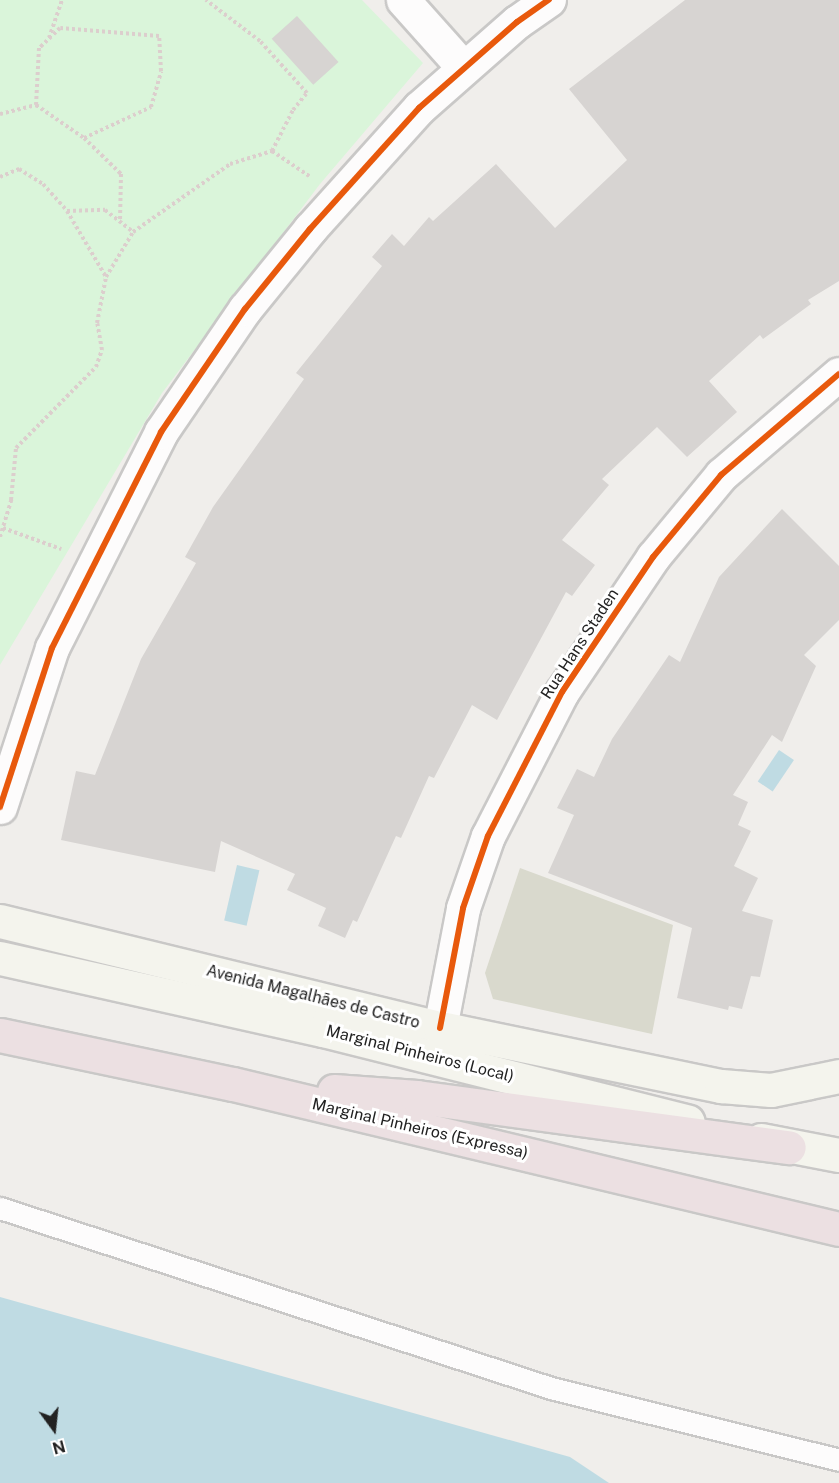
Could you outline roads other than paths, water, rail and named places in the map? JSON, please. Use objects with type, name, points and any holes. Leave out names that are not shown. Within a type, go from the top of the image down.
[{"type":"highway","name":"Marginal Pinheiros (Expressa)","points":[[0,1035],[233,1084],[839,1229]]},
{"type":"highway","points":[[233,1084],[417,1098],[789,1147]]},
{"type":"main road","name":"Avenida Magalhães de Castro","points":[[0,921],[440,1028],[721,1086],[771,1090],[839,1076]]},
{"type":"main road","name":"Marginal Pinheiros (Local)","points":[[0,958],[323,1030],[789,1147],[839,1155]]},
{"type":"street","points":[[403,0],[464,68]]},
{"type":"street","points":[[0,807],[52,648],[161,432],[245,309],[338,198],[419,108],[464,68],[549,0]]},
{"type":"street","name":"Rua Hans Staden","points":[[440,1028],[463,908],[488,836],[562,692],[653,557],[721,475],[839,374]]},
{"type":"lane","points":[[0,1208],[551,1388],[839,1460]]},
{"type":"water","points":[[779,750],[794,760],[773,792],[758,782]]},
{"type":"water","points":[[237,865],[259,870],[247,926],[224,921]]},
{"type":"water","points":[[0,1297],[570,1457],[609,1483],[0,1483]]}]
